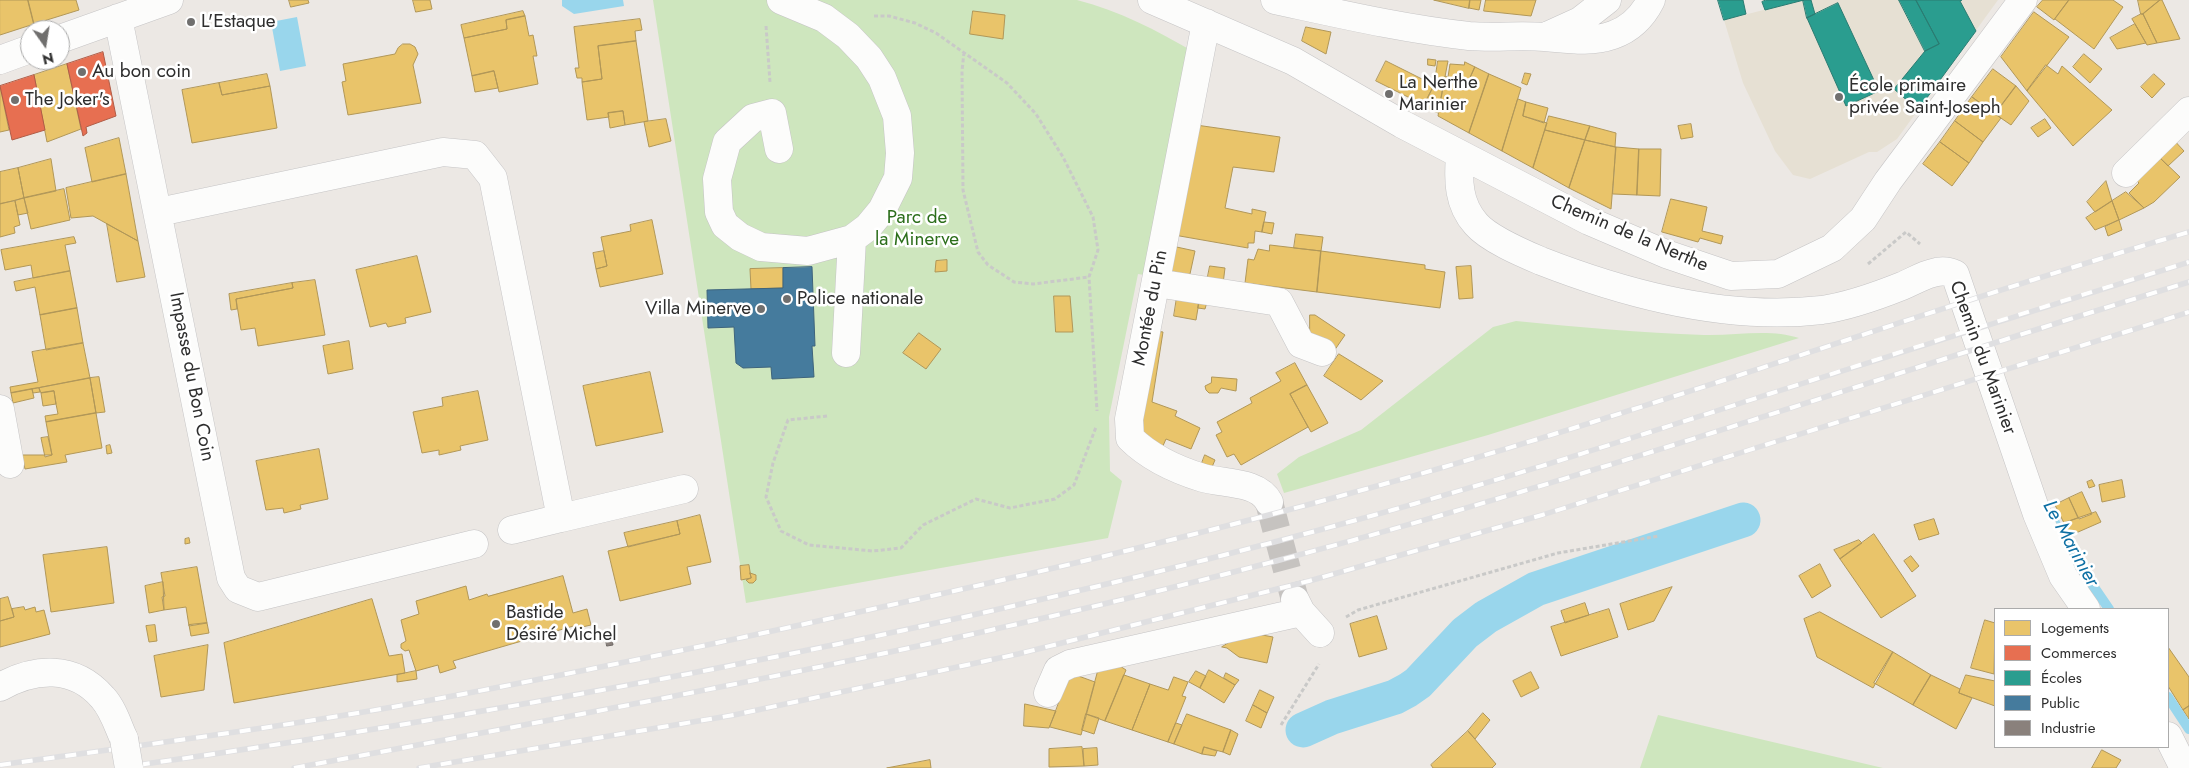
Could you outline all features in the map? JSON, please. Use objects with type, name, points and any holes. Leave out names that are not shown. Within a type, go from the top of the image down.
[{"type":"street","name":"Chemin de la Nerthe","points":[[1152,0],[1293,61],[1460,156],[1588,221],[1666,254],[1731,276],[1778,274],[1832,248],[1863,220],[1888,181],[2023,0]]},
{"type":"street","points":[[1275,0],[1415,30],[1472,36],[1545,37],[1571,40],[1595,40],[1614,35],[1631,26],[1651,0]]},
{"type":"street","points":[[1545,37],[1580,21],[1607,0]]},
{"type":"street","points":[[70,35],[162,1]]},
{"type":"street","points":[[773,10],[824,18],[868,58],[882,78],[897,116],[900,153],[898,178],[893,190],[868,226],[852,240],[808,252],[761,247],[740,237],[725,225],[719,212],[717,179],[727,142],[752,118],[772,113],[779,149]]},
{"type":"street","name":"Impasse du Bon Coin","points":[[118,18],[159,212],[231,578],[238,589],[258,597],[474,544]]},
{"type":"street","name":"Montée du Pin","points":[[1206,23],[1129,420],[1130,438],[1145,453],[1202,478],[1257,489],[1266,495],[1269,502]]},
{"type":"street","points":[[0,60],[20,53]]},
{"type":"street","points":[[2126,173],[2189,111]]},
{"type":"street","points":[[159,212],[443,152],[475,155],[493,178],[561,518]]},
{"type":"street","name":"Chemin du Marinier","points":[[1460,156],[1458,185],[1464,204],[1476,224],[1512,249],[1561,268],[1642,295],[1718,308],[1774,312],[1823,310],[1870,298],[1933,273],[1946,271],[1955,274],[2037,514],[2063,576],[2085,608]]},
{"type":"street","points":[[846,353],[852,240]]},
{"type":"street","points":[[1156,283],[1279,302],[1302,344],[1322,352]]},
{"type":"street","points":[[0,409],[10,464]]},
{"type":"street","points":[[512,530],[684,489]]},
{"type":"street","points":[[1048,693],[1058,670],[1070,664],[1298,606],[1320,633]]},
{"type":"street","points":[[0,688],[16,678],[40,672],[58,672],[76,678],[103,698],[124,739],[129,768]]},
{"type":"street","points":[[2169,738],[2184,768]]},
{"type":"path","points":[[770,86],[773,10]]},
{"type":"path","points":[[838,29],[847,19],[860,16],[889,16],[915,23],[936,33],[1007,83],[1036,114],[1080,189],[1094,217],[1098,250],[1089,277],[1097,414]]},
{"type":"path","points":[[964,52],[962,71],[963,190],[978,252],[988,265],[1014,282],[1033,284],[1089,277]]},
{"type":"path","points":[[827,416],[788,420],[773,463],[766,498],[781,531],[802,542],[809,545],[873,551],[901,548],[923,525],[976,499],[1010,508],[1055,499],[1074,486],[1098,423]]},
{"type":"path","points":[[1281,725],[1320,662],[1320,633],[1358,610],[1558,553],[1659,536]]},
{"type":"shaded area","name":"École primaire privée Saint-Joseph","points":[[1803,0],[1998,0],[1897,139],[1877,152],[1869,152],[1810,179],[1793,175],[1775,151],[1743,83],[1724,20]]},
{"type":"green space","name":"Parc de la Minerve","points":[[653,0],[1077,0],[1093,4],[1137,22],[1194,52],[1150,276],[1138,274],[1109,417],[1110,471],[1122,481],[1108,538],[746,603]]},
{"type":"green space","points":[[1516,321],[1657,333],[1716,335],[1776,333],[1799,338],[1488,435],[1284,493],[1277,474],[1299,457],[1361,430],[1493,327]]},
{"type":"green space","points":[[1658,715],[1883,768],[1640,768]]},
{"type":"water","points":[[562,0],[623,0],[624,6],[574,14],[562,6]]},
{"type":"water","points":[[297,17],[306,66],[280,71],[271,22]]},
{"type":"building: Logements","points":[[0,0],[28,0],[33,20],[20,20],[20,29],[0,35]]},
{"type":"building: Logements","points":[[28,0],[76,0],[79,10],[47,20],[33,20]]},
{"type":"building: Logements","points":[[289,0],[308,0],[309,3],[291,7]]},
{"type":"building: Logements","points":[[413,0],[430,0],[432,9],[416,12]]},
{"type":"building: Logements","points":[[1434,0],[1470,0],[1469,8]]},
{"type":"building: Logements","points":[[1470,0],[1481,0],[1479,10],[1469,8]]},
{"type":"building: Logements","points":[[1486,0],[1536,0],[1531,16],[1484,11]]},
{"type":"building: Logements","points":[[2043,0],[2069,0],[2054,20],[2037,7]]},
{"type":"building: Logements","points":[[2069,0],[2113,0],[2123,7],[2094,49],[2055,19]]},
{"type":"building: Logements","points":[[2138,0],[2160,0],[2141,14]]},
{"type":"building: Logements","points":[[2162,0],[2180,39],[2157,43],[2143,14]]},
{"type":"building: Logements","points":[[523,11],[525,16],[506,20],[507,29],[464,38],[461,25]]},
{"type":"building: Logements","points":[[973,11],[1005,15],[1003,39],[970,34]]},
{"type":"building: Logements","points":[[2034,12],[2069,37],[2027,91],[2001,57]]},
{"type":"building: Logements","points":[[2143,14],[2157,43],[2147,45],[2132,19]]},
{"type":"building: Logements","points":[[525,16],[529,36],[533,35],[537,56],[533,56],[538,84],[499,92],[494,71],[472,76],[464,38],[507,29],[506,20]]},
{"type":"building: Logements","points":[[640,19],[642,30],[635,31],[636,41],[598,46],[602,79],[582,82],[582,78],[577,78],[575,68],[579,68],[574,27]]},
{"type":"building: Logements","points":[[2135,24],[2146,43],[2117,49],[2110,38]]},
{"type":"building: Logements","points":[[1306,27],[1331,32],[1326,54],[1302,41]]},
{"type":"building: Logements","points":[[636,41],[648,121],[625,125],[623,111],[608,113],[609,117],[587,120],[582,82],[602,79],[598,46]]},
{"type":"building: Logements","points":[[403,44],[410,44],[415,47],[418,54],[413,65],[421,103],[348,115],[342,82],[346,81],[343,64],[395,54]]},
{"type":"building: Logements","points":[[2084,54],[2102,69],[2090,83],[2073,67]]},
{"type":"building: Logements","points":[[1428,59],[1436,60],[1435,66],[1428,65]]},
{"type":"building: Logements","points":[[1386,61],[1434,85],[1424,105],[1376,81]]},
{"type":"building: Logements","points":[[1438,61],[1448,61],[1438,113],[1423,106],[1434,85]]},
{"type":"building: Logements","points":[[1465,62],[1475,67],[1466,86],[1448,77],[1450,64],[1464,65]]},
{"type":"building: Logements","points":[[2046,65],[2058,74],[2062,66],[2112,110],[2073,146],[2027,91]]},
{"type":"building: Logements","points":[[1475,67],[1489,74],[1469,133],[1438,116],[1445,76],[1466,86]]},
{"type":"building: Logements","points":[[1993,69],[2016,86],[1995,114],[1972,97]]},
{"type":"building: Logements","points":[[49,70],[68,70],[81,129],[47,142],[34,75]]},
{"type":"building: Logements","points":[[494,71],[498,88],[475,92],[472,76]]},
{"type":"building: Logements","points":[[1525,73],[1531,74],[1527,85],[1522,83]]},
{"type":"building: Logements","points":[[267,74],[270,86],[222,95],[219,83]]},
{"type":"building: Logements","points":[[1489,74],[1521,88],[1502,151],[1469,133]]},
{"type":"building: Logements","points":[[2154,74],[2165,84],[2152,98],[2141,87]]},
{"type":"building: Logements","points":[[219,83],[222,95],[270,86],[277,128],[192,143],[182,90]]},
{"type":"building: Logements","points":[[0,86],[9,130],[0,132]]},
{"type":"building: Logements","points":[[2016,86],[2029,101],[2011,125],[1995,114]]},
{"type":"building: Logements","points":[[1972,97],[2001,118],[1983,142],[1955,121]]},
{"type":"building: Logements","points":[[1518,99],[1526,102],[1523,116],[1547,123],[1533,168],[1502,151]]},
{"type":"building: Logements","points":[[1526,102],[1548,108],[1544,123],[1523,116]]},
{"type":"building: Logements","points":[[623,111],[625,125],[610,128],[608,113]]},
{"type":"building: Logements","points":[[1549,116],[1590,126],[1585,140],[1545,130]]},
{"type":"building: Logements","points":[[666,119],[671,141],[649,147],[644,122]]},
{"type":"building: Logements","points":[[2045,119],[2051,128],[2038,137],[2031,128]]},
{"type":"building: Logements","points":[[1955,121],[1983,142],[1969,163],[1940,142]]},
{"type":"building: Logements","points":[[1691,124],[1693,137],[1681,139],[1678,126]]},
{"type":"building: Logements","points":[[1196,125],[1280,137],[1274,172],[1233,167],[1225,208],[1252,214],[1252,209],[1266,212],[1262,232],[1255,231],[1254,243],[1248,243],[1248,248],[1174,235]]},
{"type":"building: Logements","points":[[1590,126],[1616,133],[1615,147],[1585,140]]},
{"type":"building: Logements","points":[[1545,130],[1585,140],[1569,188],[1533,168]]},
{"type":"building: Logements","points":[[2171,137],[2184,151],[2168,166],[2155,153]]},
{"type":"building: Logements","points":[[119,138],[126,174],[92,182],[85,148]]},
{"type":"building: Logements","points":[[1585,140],[1616,147],[1611,209],[1569,188]]},
{"type":"building: Logements","points":[[1940,142],[1969,163],[1952,186],[1923,164]]},
{"type":"building: Logements","points":[[1616,147],[1639,149],[1637,195],[1613,194]]},
{"type":"building: Logements","points":[[1639,149],[1661,149],[1660,196],[1637,195]]},
{"type":"building: Logements","points":[[2155,153],[2180,177],[2154,202],[2144,208],[2129,193],[2139,183],[2131,175]]},
{"type":"building: Logements","points":[[51,159],[56,191],[24,198],[18,168]]},
{"type":"building: Logements","points":[[18,168],[24,198],[0,204],[0,172]]},
{"type":"building: Logements","points":[[126,174],[138,241],[93,216],[71,218],[66,188]]},
{"type":"building: Logements","points":[[2106,181],[2112,201],[2095,212],[2087,202]]},
{"type":"building: Logements","points":[[64,189],[70,220],[31,229],[24,198]]},
{"type":"building: Logements","points":[[2126,192],[2144,208],[2119,220],[2112,201]]},
{"type":"building: Logements","points":[[24,198],[28,213],[18,215],[15,201]]},
{"type":"building: Logements","points":[[1671,199],[1707,207],[1702,231],[1723,236],[1721,244],[1700,238],[1698,242],[1662,232]]},
{"type":"building: Logements","points":[[15,201],[20,225],[14,227],[15,233],[0,237],[0,204]]},
{"type":"building: Logements","points":[[2112,201],[2119,220],[2095,230],[2086,218]]},
{"type":"building: Logements","points":[[652,220],[663,274],[600,287],[596,269],[607,266],[601,237],[631,231],[630,225]]},
{"type":"building: Logements","points":[[2119,220],[2122,230],[2108,236],[2105,227]]},
{"type":"building: Logements","points":[[1264,222],[1274,223],[1272,234],[1262,232]]},
{"type":"building: Logements","points":[[107,224],[138,241],[145,277],[117,282]]},
{"type":"building: Logements","points":[[1296,234],[1323,237],[1321,251],[1294,248]]},
{"type":"building: Logements","points":[[74,237],[76,243],[65,245],[70,271],[33,278],[31,265],[5,270],[1,250]]},
{"type":"building: Logements","points":[[1270,245],[1321,251],[1317,292],[1245,283],[1248,259],[1254,260],[1258,249],[1269,251]]},
{"type":"building: Logements","points":[[1172,246],[1195,251],[1188,283],[1165,279]]},
{"type":"building: Logements","points":[[604,251],[607,266],[596,269],[593,253]]},
{"type":"building: Logements","points":[[1321,251],[1425,265],[1425,269],[1445,272],[1440,308],[1317,292]]},
{"type":"building: Logements","points":[[417,256],[431,312],[405,318],[406,323],[388,327],[386,323],[370,327],[356,270]]},
{"type":"building: Logements","points":[[947,260],[947,271],[935,272],[936,261]]},
{"type":"building: Logements","points":[[1210,266],[1225,268],[1223,284],[1207,281]]},
{"type":"building: Logements","points":[[1471,266],[1473,298],[1459,299],[1456,267]]},
{"type":"building: Logements","points":[[783,268],[783,288],[751,289],[750,269]]},
{"type":"building: Logements","points":[[70,271],[77,308],[40,315],[35,287],[16,291],[14,282]]},
{"type":"building: Logements","points":[[315,280],[325,335],[258,346],[255,328],[241,330],[236,299],[293,288],[292,283]]},
{"type":"building: Logements","points":[[292,283],[293,288],[236,299],[237,309],[231,310],[229,294]]},
{"type":"building: Logements","points":[[1054,296],[1070,296],[1073,332],[1056,332]]},
{"type":"building: Logements","points":[[1177,297],[1199,302],[1196,320],[1174,316]]},
{"type":"building: Logements","points":[[1199,302],[1207,302],[1205,309],[1198,308]]},
{"type":"building: Logements","points":[[77,308],[83,343],[46,350],[40,315]]},
{"type":"building: Logements","points":[[1310,315],[1315,315],[1345,335],[1334,351],[1310,336]]},
{"type":"building: Logements","points":[[1155,331],[1163,332],[1152,402],[1177,411],[1175,416],[1200,428],[1191,449],[1166,439],[1162,448],[1147,437],[1136,422]]},
{"type":"building: Logements","points":[[919,333],[941,349],[926,369],[903,353]]},
{"type":"building: Logements","points":[[349,341],[353,369],[328,374],[323,346]]},
{"type":"building: Logements","points":[[83,343],[90,378],[11,393],[10,387],[38,382],[32,352]]},
{"type":"building: Logements","points":[[1339,354],[1383,381],[1361,400],[1324,376]]},
{"type":"building: Logements","points":[[1295,363],[1307,385],[1290,394],[1308,427],[1241,465],[1234,454],[1227,457],[1216,435],[1222,432],[1217,422],[1252,403],[1250,398],[1281,381],[1276,373]]},
{"type":"building: Logements","points":[[650,372],[663,432],[596,446],[583,386]]},
{"type":"building: Logements","points":[[99,377],[105,412],[96,413],[90,378]]},
{"type":"building: Logements","points":[[1212,377],[1237,379],[1236,391],[1221,388],[1218,393],[1209,393],[1205,386],[1211,383]]},
{"type":"building: Logements","points":[[90,378],[96,413],[46,422],[45,416],[58,414],[54,391],[41,393],[39,388]]},
{"type":"building: Logements","points":[[1307,385],[1328,423],[1311,432],[1290,394]]},
{"type":"building: Logements","points":[[39,388],[40,392],[33,393],[32,389]]},
{"type":"building: Logements","points":[[32,389],[34,398],[13,403],[11,393]]},
{"type":"building: Logements","points":[[54,391],[56,404],[43,406],[41,393]]},
{"type":"building: Logements","points":[[478,391],[488,440],[460,446],[461,450],[439,455],[439,450],[422,453],[413,412],[443,406],[442,398]]},
{"type":"building: Logements","points":[[96,413],[102,448],[65,455],[67,462],[25,469],[22,455],[52,455],[46,422]]},
{"type":"building: Logements","points":[[48,437],[52,455],[45,457],[41,438]]},
{"type":"building: Logements","points":[[110,445],[112,453],[107,454],[106,446]]},
{"type":"building: Logements","points":[[319,449],[328,499],[300,505],[301,509],[284,513],[283,508],[266,510],[256,461]]},
{"type":"building: Logements","points":[[1205,455],[1215,460],[1212,467],[1202,463]]},
{"type":"building: Logements","points":[[2092,480],[2095,486],[2089,488],[2087,482]]},
{"type":"building: Logements","points":[[2122,480],[2125,497],[2102,502],[2099,485]]},
{"type":"building: Logements","points":[[2082,492],[2092,514],[2079,519],[2069,498]]},
{"type":"building: Logements","points":[[2069,498],[2078,518],[2064,523],[2055,505]]},
{"type":"building: Logements","points":[[2096,512],[2101,522],[2069,536],[2064,523]]},
{"type":"building: Logements","points":[[700,515],[711,562],[687,567],[691,584],[620,601],[608,551],[680,534],[677,521]]},
{"type":"building: Logements","points":[[1934,519],[1939,534],[1919,540],[1914,525]]},
{"type":"building: Logements","points":[[677,521],[680,534],[628,547],[624,533]]},
{"type":"building: Logements","points":[[1874,534],[1916,596],[1881,618],[1840,559]]},
{"type":"building: Logements","points":[[189,538],[190,543],[185,544],[185,539]]},
{"type":"building: Logements","points":[[1859,540],[1862,543],[1840,559],[1834,550]]},
{"type":"building: Logements","points":[[107,547],[114,603],[51,612],[43,555]]},
{"type":"building: Logements","points":[[1911,556],[1919,566],[1912,572],[1904,561]]},
{"type":"building: Logements","points":[[1820,564],[1831,586],[1812,598],[1799,576]]},
{"type":"building: Logements","points":[[749,565],[751,578],[741,580],[740,566]]},
{"type":"building: Logements","points":[[197,567],[207,623],[189,626],[186,607],[164,610],[162,597],[165,596],[161,573]]},
{"type":"building: Logements","points":[[750,573],[756,575],[756,580],[753,583],[749,583],[746,580],[751,578]]},
{"type":"building: Logements","name":"Bastide Désiré Michel","points":[[563,576],[573,613],[587,609],[591,625],[578,628],[577,625],[453,661],[456,668],[440,673],[438,665],[416,671],[409,650],[405,651],[401,648],[401,644],[406,641],[401,620],[419,614],[416,601],[466,586],[469,600]]},
{"type":"building: Logements","points":[[163,582],[164,610],[149,613],[145,586]]},
{"type":"building: Logements","points":[[1672,587],[1654,621],[1628,630],[1620,604]]},
{"type":"building: Logements","points":[[8,597],[14,617],[0,621],[0,599]]},
{"type":"building: Logements","points":[[372,599],[389,656],[402,654],[405,673],[234,703],[224,643]]},
{"type":"building: Logements","points":[[1585,603],[1589,615],[1565,623],[1561,611]]},
{"type":"building: Logements","points":[[24,607],[25,610],[35,607],[36,612],[44,610],[50,634],[0,647],[0,621],[14,617],[12,609]]},
{"type":"building: Logements","points":[[1609,609],[1618,637],[1561,656],[1551,627]]},
{"type":"building: Logements","points":[[1820,612],[1893,652],[1873,688],[1817,657],[1804,619]]},
{"type":"building: Logements","points":[[1377,616],[1387,649],[1359,657],[1350,624]]},
{"type":"building: Logements","points":[[1985,620],[1994,623],[1994,674],[1971,668]]},
{"type":"building: Logements","points":[[207,623],[209,633],[191,636],[189,625]]},
{"type":"building: Logements","points":[[155,625],[157,641],[149,642],[146,626]]},
{"type":"building: Logements","points":[[1246,632],[1273,637],[1267,663],[1239,657],[1227,648],[1222,647]]},
{"type":"building: Logements","points":[[208,645],[204,690],[161,697],[154,656]]},
{"type":"building: Logements","points":[[2169,648],[2189,677],[2189,706],[2183,710],[2169,688]]},
{"type":"building: Logements","points":[[1893,652],[1931,675],[1913,705],[1874,683]]},
{"type":"building: Logements","points":[[1117,664],[1126,670],[1105,721],[1086,714],[1099,666]]},
{"type":"building: Logements","points":[[1209,670],[1235,685],[1224,703],[1200,688]]},
{"type":"building: Logements","points":[[416,671],[417,679],[397,682],[397,675]]},
{"type":"building: Logements","points":[[1196,671],[1206,676],[1200,688],[1189,682]]},
{"type":"building: Logements","points":[[1531,672],[1539,688],[1521,697],[1513,681]]},
{"type":"building: Logements","points":[[1070,673],[1095,682],[1081,735],[1050,727]]},
{"type":"building: Logements","points":[[1226,673],[1239,680],[1235,685],[1224,678]]},
{"type":"building: Logements","points":[[1124,675],[1150,684],[1132,730],[1105,721]]},
{"type":"building: Logements","points":[[1931,675],[1960,689],[1959,693],[1972,698],[1956,729],[1913,705]]},
{"type":"building: Logements","points":[[1966,675],[1994,681],[1994,706],[1959,693]]},
{"type":"building: Logements","points":[[1174,677],[1188,682],[1182,696],[1186,697],[1168,742],[1132,730],[1150,684],[1168,690]]},
{"type":"building: Logements","points":[[1260,690],[1274,697],[1267,713],[1253,705]]},
{"type":"building: Logements","points":[[1025,704],[1056,711],[1049,728],[1024,726]]},
{"type":"building: Logements","points":[[1253,705],[1267,713],[1261,728],[1246,721]]},
{"type":"building: Logements","points":[[2189,706],[2189,719],[2183,710]]},
{"type":"building: Logements","points":[[1483,713],[1490,720],[1475,739],[1468,731]]},
{"type":"building: Logements","points":[[1086,714],[1099,718],[1094,734],[1082,730]]},
{"type":"building: Logements","points":[[1187,714],[1231,730],[1223,752],[1204,747],[1202,754],[1174,744]]},
{"type":"building: Logements","points":[[1176,723],[1182,725],[1174,744],[1168,742]]},
{"type":"building: Logements","points":[[1231,730],[1238,734],[1230,755],[1223,752]]},
{"type":"building: Logements","points":[[1468,731],[1496,764],[1492,768],[1433,768],[1431,765]]},
{"type":"building: Logements","points":[[1082,747],[1084,766],[1049,767],[1049,749]]},
{"type":"building: Logements","points":[[1204,747],[1217,751],[1215,756],[1202,754]]},
{"type":"building: Logements","points":[[1097,748],[1098,765],[1084,766],[1083,749]]},
{"type":"building: Logements","points":[[2102,750],[2121,760],[2116,768],[2092,768]]},
{"type":"building: Logements","points":[[930,760],[931,768],[887,768]]},
{"type":"building: Commerces","points":[[103,52],[116,116],[86,127],[87,133],[83,136],[68,70],[70,70],[70,63]]},
{"type":"building: Commerces","points":[[34,75],[45,130],[12,140],[0,86]]},
{"type":"building: Écoles","points":[[1718,0],[1743,0],[1746,14],[1724,20]]},
{"type":"building: Écoles","points":[[1766,0],[1804,0],[1765,10],[1762,2]]},
{"type":"building: Écoles","points":[[1803,0],[1811,0],[1815,14],[1807,18]]},
{"type":"building: Écoles","points":[[1899,0],[1916,0],[1939,44],[1925,51]]},
{"type":"building: Écoles","points":[[1916,0],[1962,0],[1960,1],[1976,31],[1918,110],[1894,89],[1925,51],[1939,44]]},
{"type":"building: Écoles","points":[[1838,3],[1879,91],[1846,106],[1807,18]]},
{"type":"building: Public","name":"Villa Minerve","points":[[812,267],[815,346],[812,346],[814,377],[772,379],[771,367],[743,368],[736,363],[734,327],[708,328],[707,290],[783,288],[783,268]]},
{"type":"building: Industrie","points":[[606,640],[612,640],[613,645],[607,646]]},
{"type":"waterway","points":[[1303,730],[1332,717],[1395,697],[1408,690],[1418,683],[1465,633],[1486,617],[1536,589],[1743,520]]},
{"type":"waterway","name":"Le Marinier","points":[[2054,521],[2070,552],[2108,608]]},
{"type":"waterway","name":"Le Marinier","points":[[2169,699],[2189,729]]},
{"type":"tunnel","points":[[1269,502],[1295,600]]},
{"type":"railway","points":[[0,765],[267,727],[480,691],[751,636],[1114,554],[1303,506],[1470,459],[1676,396],[2086,263],[2189,232]]},
{"type":"railway","points":[[117,768],[425,721],[578,694],[731,666],[1036,601],[1338,525],[1500,479],[2189,262]]},
{"type":"railway","points":[[294,768],[787,674],[1033,621],[1276,561],[1391,530],[1620,462],[2189,282]]},
{"type":"railway","points":[[419,768],[734,715],[1018,654],[1309,581],[1542,515],[2189,312]]},
{"type":"place","name":"L'Estaque","points":[[191,22]]},
{"type":"place","name":"Au bon coin","points":[[82,72]]},
{"type":"place","name":"La Nerthe Marinier","points":[[1389,94]]},
{"type":"place","name":"École primaire privée Saint-Joseph","points":[[1839,97]]},
{"type":"place","name":"The Joker's","points":[[15,100]]},
{"type":"place","name":"Police nationale","points":[[787,299]]},
{"type":"place","name":"Villa Minerve","points":[[761,309]]},
{"type":"place","name":"Bastide Désiré Michel","points":[[496,624]]}]
